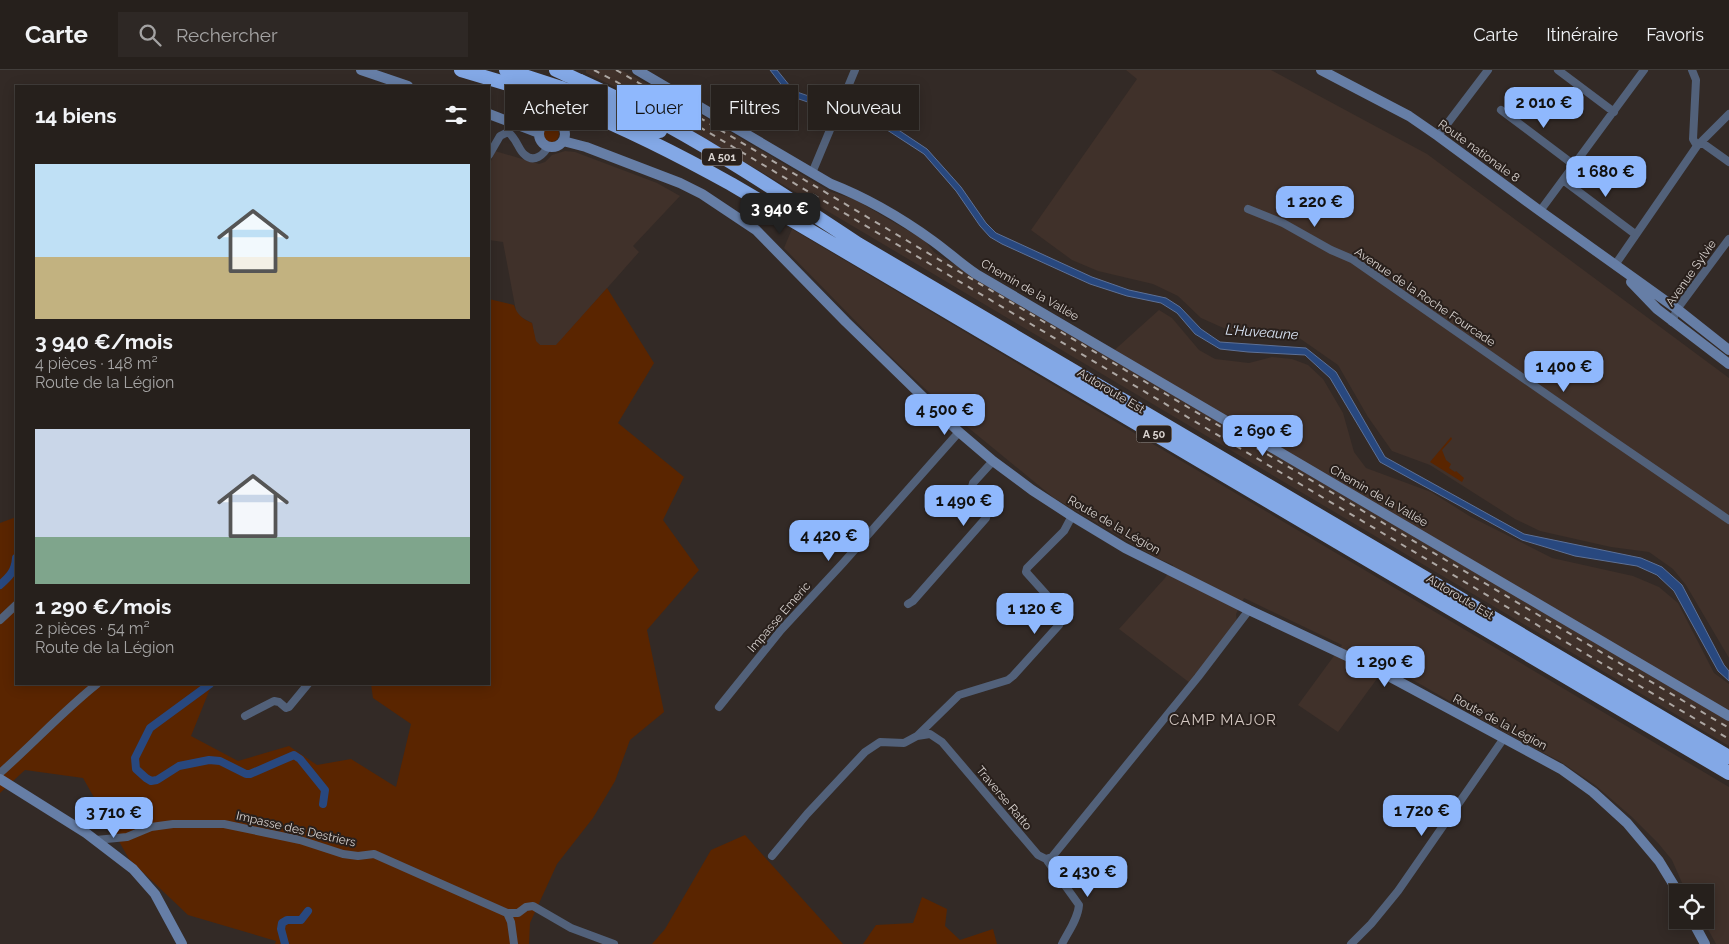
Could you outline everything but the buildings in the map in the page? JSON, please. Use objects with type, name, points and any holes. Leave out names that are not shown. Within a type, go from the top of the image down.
[{"type":"highway","name":"Autoroute Est","points":[[461,70],[555,101],[570,83]]},
{"type":"highway","name":"A 50","points":[[506,70],[570,83]]},
{"type":"highway","name":"Autoroute Est","points":[[570,83],[610,94],[687,136],[770,186],[858,244],[1729,757]]},
{"type":"highway","name":"Autoroute Est","points":[[570,83],[659,145],[731,184],[1729,774]]},
{"type":"main road","points":[[361,70],[405,85]]},
{"type":"main road","name":"Chemin de la Vallée","points":[[637,70],[831,184],[854,193],[894,216],[933,241],[976,274],[1729,716]]},
{"type":"main road","name":"Route nationale 8","points":[[1320,70],[1409,116],[1615,265]]},
{"type":"main road","points":[[490,114],[539,133]]},
{"type":"main road","points":[[541,130],[539,133],[542,143],[548,146],[557,146],[563,141],[563,130]]},
{"type":"main road","name":"Route de la Légion","points":[[563,141],[579,144],[664,176],[702,194],[740,217],[772,245],[840,316],[959,432],[993,461],[1032,490],[1125,548],[1249,610],[1383,673],[1561,769],[1605,802],[1626,822],[1649,847],[1673,884]]},
{"type":"main road","points":[[1615,265],[1677,309],[1729,350]]},
{"type":"main road","points":[[1615,265],[1657,309],[1729,364]]},
{"type":"main road","points":[[0,779],[96,840],[141,877],[155,894],[182,944]]},
{"type":"main road","points":[[1697,929],[1705,944]]},
{"type":"street","points":[[812,173],[855,70]]},
{"type":"street","points":[[1438,136],[1488,70]]},
{"type":"street","points":[[1558,70],[1614,112]]},
{"type":"street","points":[[1540,212],[1644,70]]},
{"type":"street","points":[[1692,70],[1696,80],[1693,139],[1729,162]]},
{"type":"street","points":[[1501,110],[1574,165]]},
{"type":"street","points":[[1615,265],[1699,144],[1729,114]]},
{"type":"street","points":[[490,154],[500,136],[508,132],[515,138],[524,155],[530,158],[539,158],[546,152],[548,146]]},
{"type":"street","points":[[1563,180],[1635,234]]},
{"type":"street","name":"Avenue de la Roche Fourcade","points":[[1248,209],[1283,222],[1331,250],[1352,259],[1522,376],[1605,436],[1729,520]]},
{"type":"street","name":"Avenue Sylvie","points":[[1672,322],[1677,309],[1729,239]]},
{"type":"street","name":"Impasse Emeric","points":[[719,707],[781,630],[959,432]]},
{"type":"street","points":[[908,604],[913,601],[986,518],[988,510],[973,495],[971,487],[993,461]]},
{"type":"street","points":[[917,736],[958,695],[1008,680],[1059,625],[1062,617],[1061,611],[1026,572],[1027,568],[1064,531],[1072,516]]},
{"type":"street","points":[[0,620],[15,606]]},
{"type":"street","points":[[1046,859],[1052,857],[1198,677],[1249,610]]},
{"type":"street","points":[[0,773],[34,743],[72,704],[96,685]]},
{"type":"street","points":[[245,716],[274,701],[279,702],[286,708],[289,707],[307,685]]},
{"type":"street","name":"Traverse Ratto","points":[[772,856],[807,814],[865,752],[880,742],[904,743],[917,736],[930,734],[942,742],[1038,855],[1046,859],[1079,905],[1076,920],[1062,944]]},
{"type":"street","points":[[1350,944],[1371,924],[1398,891],[1504,738]]},
{"type":"street","name":"Impasse des Destriers","points":[[96,840],[127,837],[151,827],[173,824],[224,824],[300,840],[343,854],[358,856],[374,854],[507,913]]},
{"type":"street","points":[[514,944],[511,922],[507,913],[518,913],[526,907],[533,906],[571,928],[614,944]]},
{"type":"shaded area","points":[[586,70],[621,70],[650,85],[617,85],[617,88],[586,73]]},
{"type":"shaded area","points":[[1126,70],[1271,70],[1427,154],[1729,378],[1729,658],[1686,585],[1673,569],[1649,552],[1611,547],[1540,531],[1515,519],[1430,465],[1392,451],[1368,417],[1338,365],[1295,335],[1279,333],[1260,335],[1228,330],[1201,318],[1178,296],[1153,284],[1098,271],[1072,260],[1031,230],[1137,79]]},
{"type":"shaded area","points":[[701,115],[711,121],[711,130],[727,130],[831,192],[854,199],[924,240],[935,253],[1109,355],[1159,310],[1172,318],[1199,350],[1215,359],[1249,363],[1272,357],[1292,359],[1308,365],[1323,379],[1343,413],[1354,452],[1366,468],[1431,492],[1471,517],[1552,558],[1633,576],[1659,587],[1678,603],[1714,673],[1729,684],[1729,746],[691,130],[701,130]]},
{"type":"shaded area","points":[[544,130],[559,131],[559,137],[554,142],[548,142],[543,137]]},
{"type":"shaded area","points":[[495,151],[539,164],[545,162],[552,155],[565,151],[575,152],[657,183],[680,196],[633,246],[639,252],[557,345],[540,345],[535,341],[532,323],[519,316],[516,311],[503,242],[490,240],[490,164]]},
{"type":"shaded area","points":[[792,229],[1729,787],[1729,944],[1716,944],[1708,929],[1714,929],[1714,884],[1682,884],[1672,860],[1658,843],[1632,817],[1595,785],[1561,762],[1491,725],[1387,665],[1338,732],[1298,705],[1342,645],[1244,598],[1236,614],[1237,624],[1190,683],[1119,629],[1165,578],[1173,565],[1157,558],[1054,498],[954,416],[886,352],[784,248]]},
{"type":"shaded area","points":[[607,288],[654,363],[618,423],[684,477],[663,520],[699,570],[647,630],[664,712],[630,740],[615,781],[593,818],[557,864],[530,923],[529,944],[275,944],[276,941],[188,915],[129,859],[83,778],[25,770],[0,793],[0,523],[15,517],[15,685],[212,685],[191,736],[238,761],[289,746],[317,765],[351,759],[396,787],[411,724],[373,698],[371,685],[490,685],[490,299],[514,305],[521,316],[532,323],[536,341],[540,345],[556,345]]},
{"type":"shaded area","points":[[1451,437],[1452,439],[1442,450],[1446,460],[1451,464],[1449,468],[1464,478],[1462,482],[1430,462]]},
{"type":"shaded area","points":[[745,835],[843,944],[652,944],[665,929],[711,850]]},
{"type":"shaded area","points":[[922,897],[947,909],[945,926],[960,940],[993,929],[997,944],[863,944],[876,925],[913,923]]},
{"type":"water","points":[[770,70],[777,70],[789,85],[782,85]]},
{"type":"water","points":[[798,92],[808,96],[808,102],[798,99]]},
{"type":"water","points":[[887,130],[898,130],[927,149],[961,187],[986,223],[996,233],[1092,277],[1129,290],[1166,298],[1180,307],[1201,329],[1220,342],[1306,348],[1336,372],[1385,457],[1524,534],[1641,558],[1662,567],[1682,585],[1724,665],[1729,671],[1729,681],[1718,671],[1674,591],[1657,575],[1637,566],[1575,556],[1522,540],[1380,462],[1330,378],[1305,355],[1220,349],[1195,334],[1177,313],[1161,303],[1127,296],[1090,284],[1002,244],[990,237],[980,226],[956,191],[924,154]]},
{"type":"waterway","points":[[0,585],[11,573],[15,562]]},
{"type":"waterway","points":[[209,685],[150,728],[135,758],[136,769],[151,781],[157,780],[179,766],[209,760],[220,761],[246,774],[250,774],[294,755],[300,759],[325,790],[323,804]]},
{"type":"waterway","points":[[285,944],[281,929],[282,923],[287,920],[301,920],[308,911]]},
{"type":"railway","points":[[594,70],[681,116],[1729,739]]},
{"type":"railway","points":[[616,70],[685,109],[1729,728]]},
{"type":"district","name":"CAMP MAJOR","points":[[1223,720]]},
{"type":"water label","name":"L'Huveaune","points":[[1262,332]]}]
